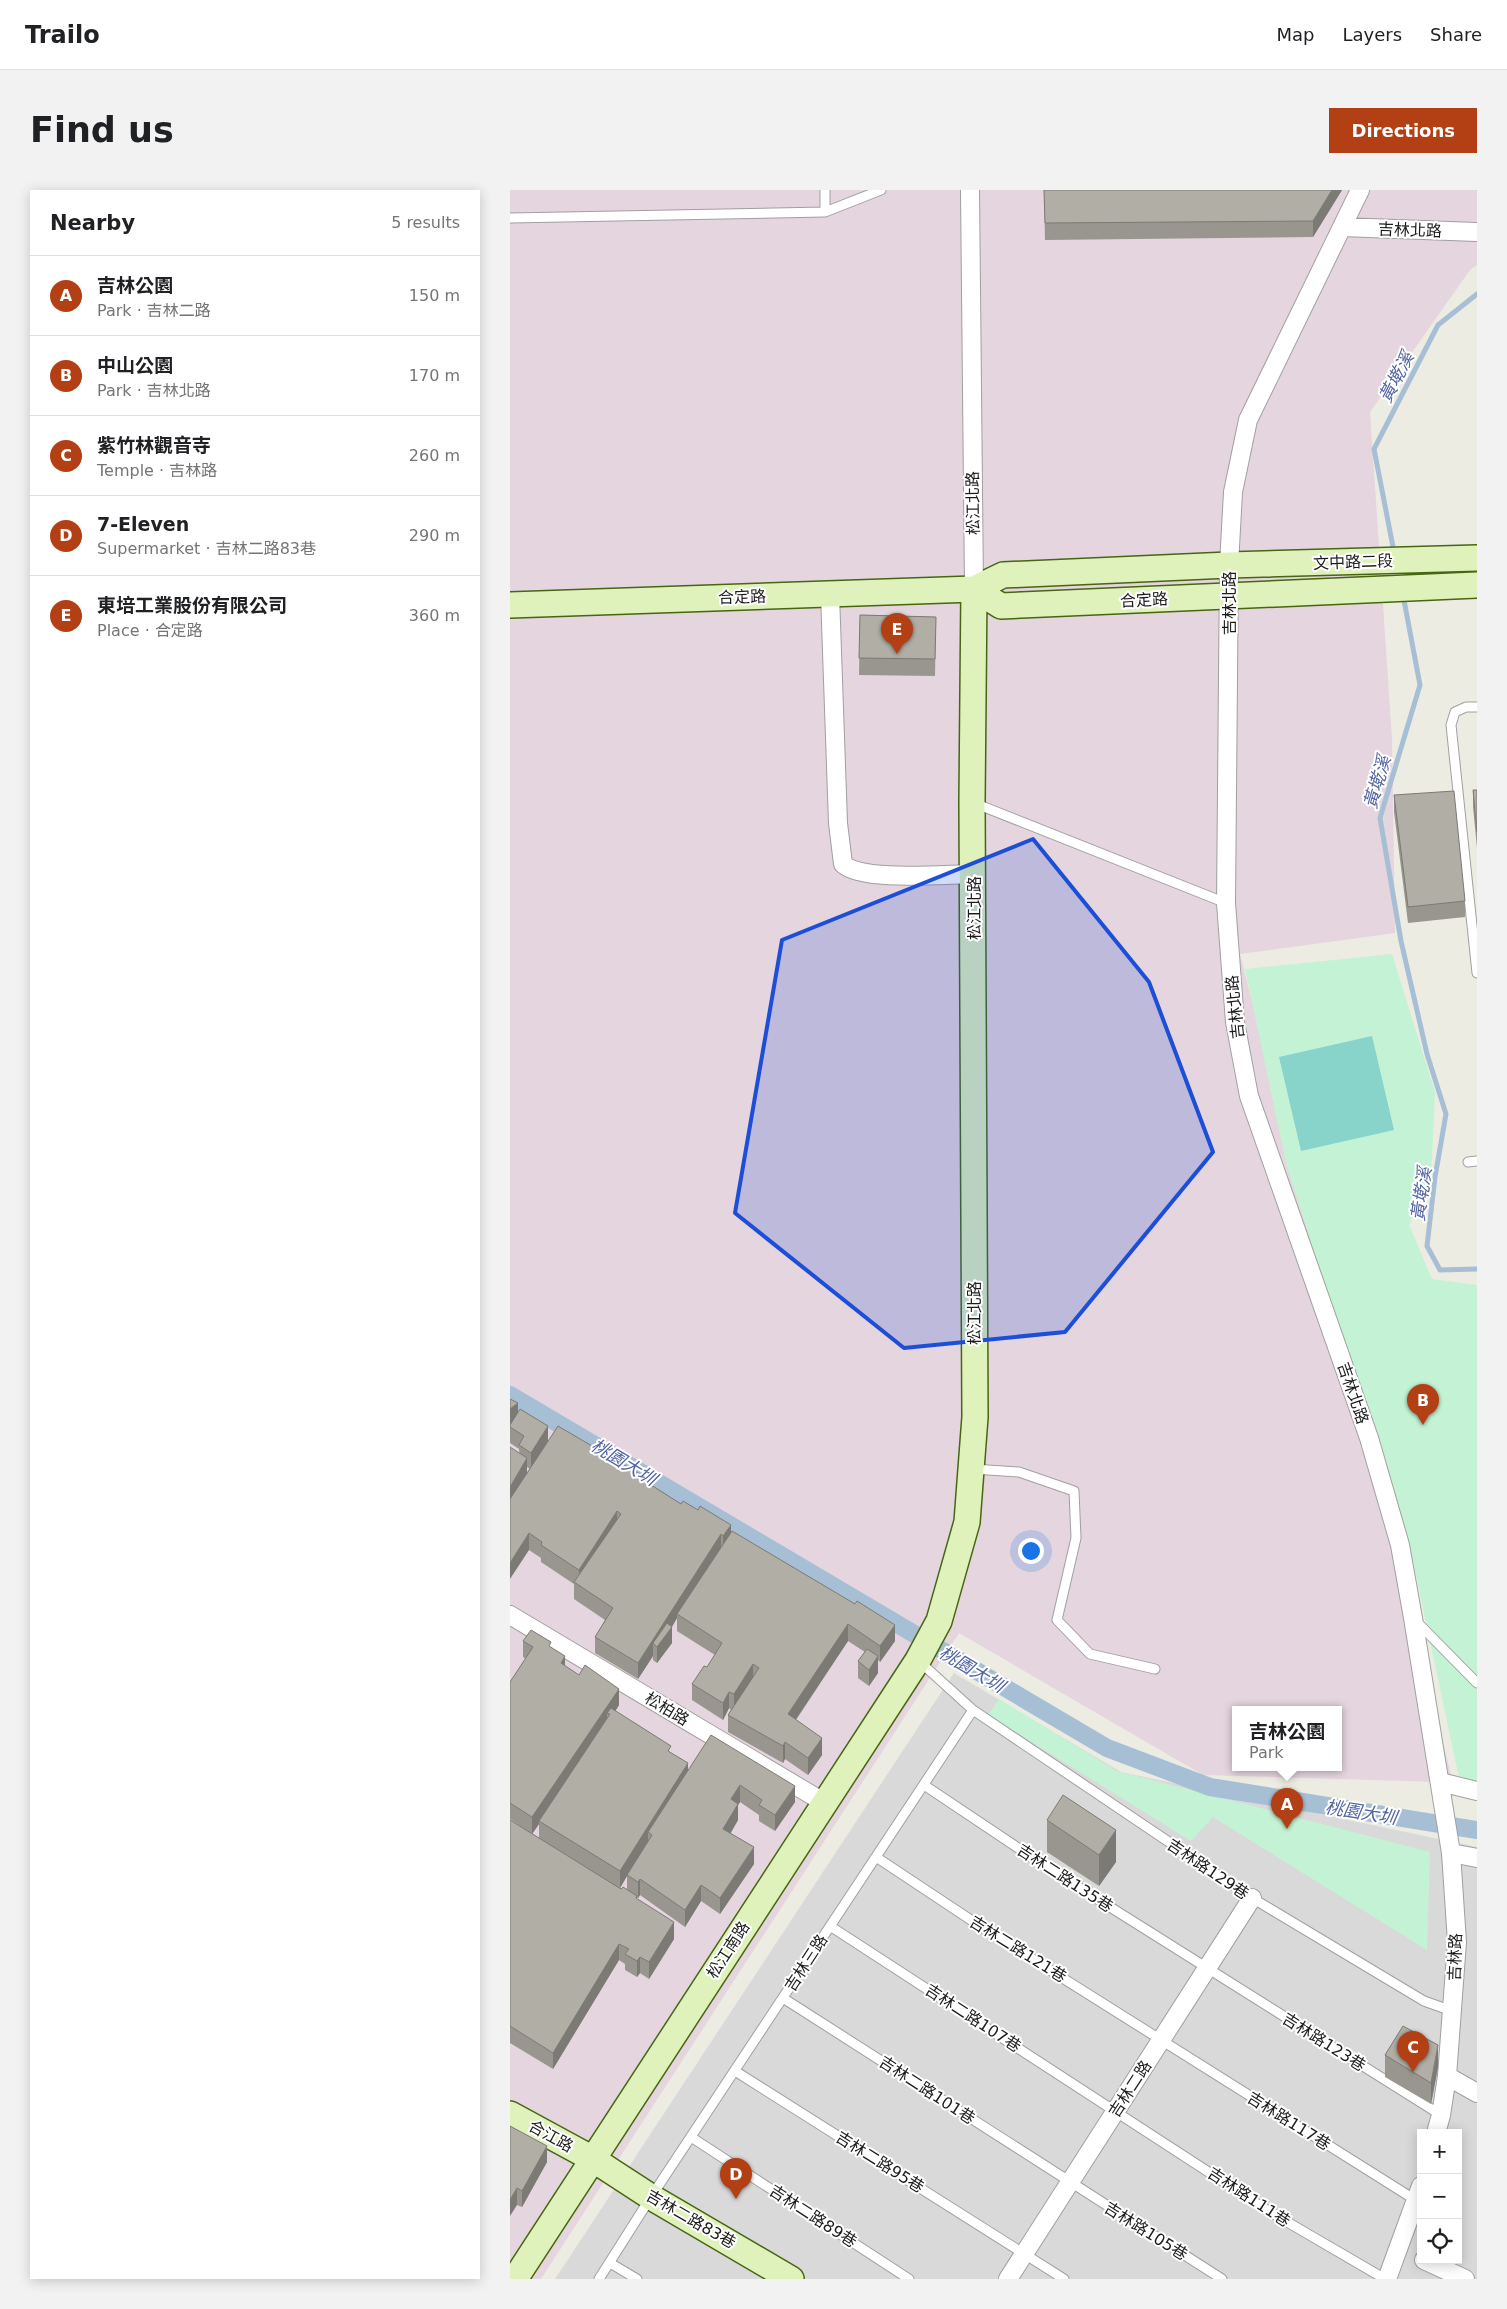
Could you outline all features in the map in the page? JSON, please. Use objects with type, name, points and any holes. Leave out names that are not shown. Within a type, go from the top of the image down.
[{"type":"street","name":"松江北路","points":[[939,1621],[967,1522],[975,1417],[974,874],[972,802],[974,589],[970,190]]},
{"type":"street","name":"吉林北路","points":[[1360,190],[1248,420],[1233,492],[1229,565],[1226,903],[1234,1022],[1249,1096],[1369,1438],[1400,1545],[1440,1782]]},
{"type":"street","name":"吉林北路","points":[[1342,227],[1477,232]]},
{"type":"street","name":"文中路二段","points":[[1229,565],[1477,558]]},
{"type":"street","name":"合定路","points":[[510,605],[974,589],[1003,575],[1229,565]]},
{"type":"street","name":"文中路二段","points":[[1230,596],[1477,584]]},
{"type":"street","name":"合定路","points":[[974,589],[1001,606],[1230,596]]},
{"type":"street","points":[[830,594],[838,823],[843,864],[850,871],[869,875],[974,874]]},
{"type":"street","name":"松柏路","points":[[510,1615],[825,1803]]},
{"type":"street","name":"松江南路","points":[[515,2279],[591,2158],[920,1656],[939,1621]]},
{"type":"street","points":[[1440,1782],[1477,1790]]},
{"type":"street","name":"吉林路","points":[[1437,2129],[1441,2115],[1446,2076],[1456,1942],[1450,1845],[1440,1782]]},
{"type":"street","points":[[1450,1845],[1477,1858]]},
{"type":"street","name":"吉林二路","points":[[1008,2279],[1252,1898]]},
{"type":"street","points":[[1446,2076],[1477,2093]]},
{"type":"street","name":"合江路","points":[[510,2114],[591,2158]]},
{"type":"street","name":"吉林二路83巷","points":[[591,2158],[791,2279]]},
{"type":"street","points":[[1386,2279],[1417,2199]]},
{"type":"street","points":[[1397,2248],[1417,2258]]},
{"type":"street","points":[[1431,2264],[1465,2279]]},
{"type":"lane","points":[[825,190],[825,212]]},
{"type":"lane","points":[[510,218],[825,212],[881,190]]},
{"type":"lane","points":[[1477,707],[1466,707],[1455,712],[1451,725],[1477,973]]},
{"type":"lane","points":[[972,802],[1226,903]]},
{"type":"lane","points":[[971,1469],[1019,1472],[1074,1491],[1076,1538],[1057,1620],[1090,1654],[1155,1669]]},
{"type":"lane","points":[[1413,1618],[1477,1683]]},
{"type":"lane","points":[[920,1656],[973,1710]]},
{"type":"lane","name":"吉林三路","points":[[599,2279],[651,2196],[973,1710]]},
{"type":"lane","name":"吉林路129巷","points":[[973,1710],[1252,1898],[1424,2001],[1452,2011]]},
{"type":"lane","name":"吉林二路135巷","points":[[924,1785],[1048,1868],[1207,1969]]},
{"type":"lane","name":"吉林二路121巷","points":[[876,1857],[1161,2040]]},
{"type":"lane","name":"吉林二路107巷","points":[[830,1926],[1116,2110]]},
{"type":"lane","name":"吉林路123巷","points":[[1207,1969],[1441,2115]]},
{"type":"lane","name":"吉林二路101巷","points":[[783,1998],[1070,2183]]},
{"type":"lane","name":"吉林路117巷","points":[[1161,2040],[1417,2193]]},
{"type":"lane","name":"吉林二路95巷","points":[[735,2071],[1064,2279]]},
{"type":"lane","name":"吉林路111巷","points":[[1116,2110],[1270,2212],[1386,2279]]},
{"type":"lane","name":"吉林二路89巷","points":[[691,2137],[909,2279]]},
{"type":"lane","name":"吉林路105巷","points":[[1070,2183],[1222,2279]]},
{"type":"lane","points":[[610,2263],[637,2279]]},
{"type":"highlighted area","points":[[1033,839],[1149,982],[1213,1152],[1065,1332],[904,1348],[735,1213],[782,940]]},
{"type":"shaded area","points":[[510,190],[1477,190],[1477,265],[1470,270],[1370,412],[1392,739],[1395,933],[1240,954],[1456,1794],[1440,1782],[1203,1775],[959,1633],[541,2279],[510,2279]]},
{"type":"shaded area","points":[[1372,1036],[1394,1130],[1301,1151],[1279,1057]]},
{"type":"shaded area","points":[[954,1673],[1121,1772],[1477,1847],[1477,2279],[555,2279]]},
{"type":"green space","points":[[1392,954],[1435,1092],[1431,1179],[1409,1225],[1432,1279],[1477,1285],[1477,1787],[1460,1783],[1414,1566],[1286,1163],[1245,969]]},
{"type":"green space","points":[[999,1699],[1117,1771],[1430,1852],[1427,1950],[1213,1817],[1191,1841],[988,1715]]},
{"type":"building","points":[[1044,190],[1332,190],[1313,221],[1045,223]]},
{"type":"building","points":[[860,615],[936,617],[935,659],[859,658]]},
{"type":"building","points":[[1473,790],[1477,790],[1477,832]]},
{"type":"building","points":[[1454,791],[1465,901],[1408,907],[1394,795]]},
{"type":"building","points":[[510,1399],[518,1403],[510,1409]]},
{"type":"building","points":[[520,1409],[548,1426],[531,1453],[519,1445],[524,1436],[510,1427]]},
{"type":"building","points":[[558,1426],[650,1480],[648,1483],[681,1504],[683,1501],[698,1510],[700,1506],[731,1525],[723,1536],[721,1534],[638,1663],[595,1637],[613,1608],[574,1582],[621,1514],[617,1511],[579,1570],[541,1545],[542,1542],[529,1533],[510,1563],[510,1499]]},
{"type":"building","points":[[510,1447],[527,1458],[510,1487]]},
{"type":"building","points":[[732,1531],[855,1604],[857,1601],[895,1625],[880,1646],[848,1624],[788,1714],[822,1738],[808,1758],[785,1742],[783,1746],[728,1715],[759,1668],[753,1664],[734,1694],[729,1692],[723,1703],[692,1684],[704,1666],[707,1667],[722,1643],[677,1614]]},
{"type":"building","points":[[667,1623],[672,1627],[657,1647],[653,1643]]},
{"type":"building","points":[[531,1630],[551,1642],[549,1646],[565,1656],[561,1663],[579,1675],[585,1665],[619,1689],[532,1817],[510,1803],[510,1682],[533,1647],[523,1641]]},
{"type":"building","points":[[867,1649],[878,1656],[869,1670],[858,1661]]},
{"type":"building","points":[[611,1708],[671,1746],[668,1751],[688,1763],[620,1871],[539,1821],[610,1714],[607,1713]]},
{"type":"building","points":[[711,1735],[795,1786],[775,1815],[759,1805],[762,1800],[740,1785],[731,1799],[738,1804],[723,1829],[754,1847],[720,1898],[701,1885],[685,1910],[640,1879],[638,1882],[627,1875],[652,1835],[648,1832]]},
{"type":"building","points":[[1063,1795],[1116,1830],[1099,1855],[1047,1820]]},
{"type":"building","points":[[510,1820],[621,1889],[623,1887],[637,1896],[636,1898],[674,1922],[649,1962],[640,1957],[637,1961],[625,1954],[629,1949],[619,1944],[553,2053],[510,2026]]},
{"type":"building","points":[[1403,2026],[1438,2045],[1431,2083],[1385,2055]]},
{"type":"building","points":[[510,2126],[547,2146],[522,2191],[517,2188],[510,2200]]},
{"type":"waterway","name":"黃墘溪","points":[[1394,552],[1374,449],[1438,325],[1477,294]]},
{"type":"waterway","name":"黃墘溪","points":[[1403,595],[1420,685],[1380,818],[1401,941],[1427,1054],[1446,1114],[1435,1177],[1427,1246],[1440,1270],[1477,1269]]},
{"type":"waterway","name":"桃園大圳","points":[[510,1395],[1107,1748],[1210,1787],[1477,1830]]},
{"type":"place","name":"東培工業股份有限公司","points":[[897,654]]},
{"type":"place","name":"中山公園","points":[[1423,1425]]},
{"type":"place","name":"吉林公園","points":[[1287,1829]]},
{"type":"place","name":"紫竹林觀音寺","points":[[1413,2072]]},
{"type":"place","name":"7-Eleven","points":[[736,2199]]}]
